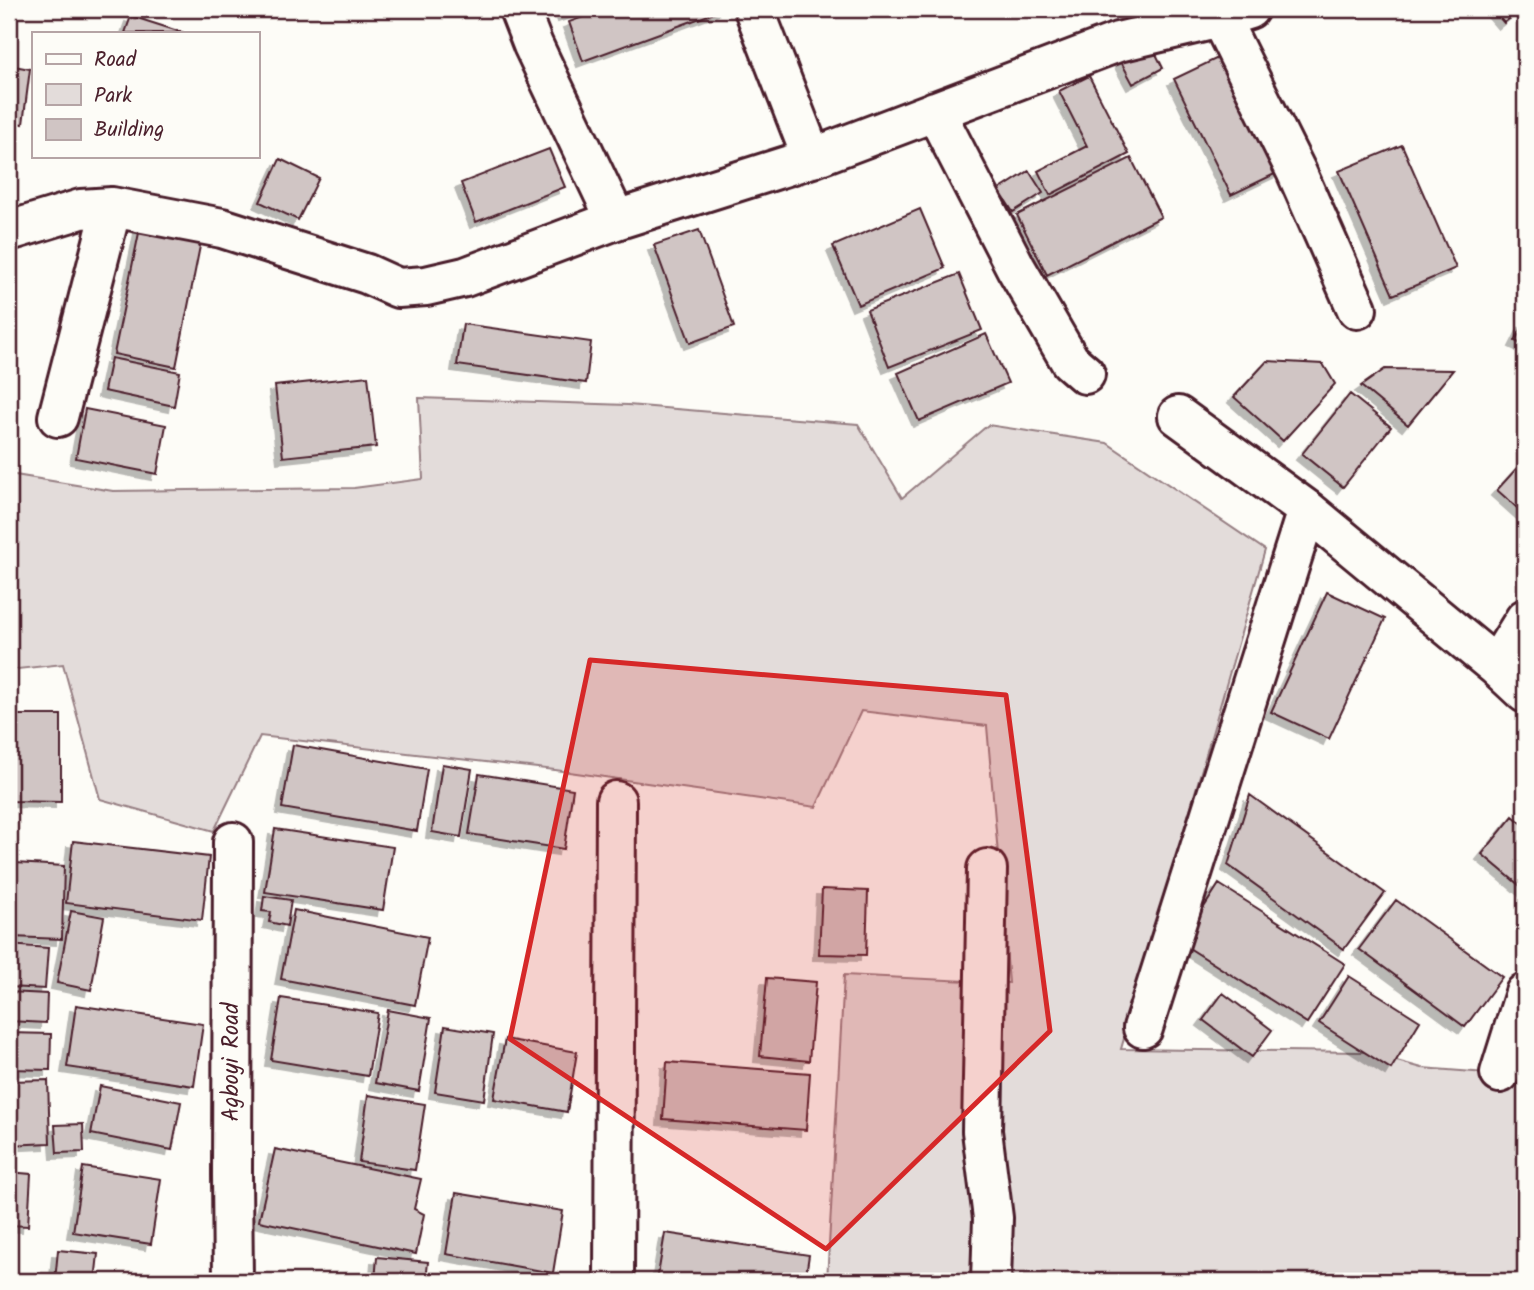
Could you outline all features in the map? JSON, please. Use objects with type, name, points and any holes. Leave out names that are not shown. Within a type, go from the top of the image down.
[{"type":"street","points":[[519,9],[533,45],[616,220]]},
{"type":"street","points":[[754,9],[812,158]]},
{"type":"street","points":[[9,231],[81,209],[112,207],[222,228],[367,274],[398,288],[426,286],[465,277],[616,220],[812,158],[1118,42],[1212,15],[1296,171],[1357,309]]},
{"type":"street","points":[[935,111],[1016,268],[1070,361],[1085,374]]},
{"type":"street","points":[[58,417],[112,207]]},
{"type":"street","points":[[1178,416],[1307,510],[1525,693]]},
{"type":"street","points":[[1143,1028],[1307,510]]},
{"type":"street","points":[[1496,666],[1525,619]]},
{"type":"street","points":[[614,1281],[616,801]]},
{"type":"street","name":"Agboyi Road","points":[[233,842],[233,1281]]},
{"type":"street","points":[[987,869],[982,1131],[993,1218],[991,1281]]},
{"type":"street","points":[[1500,1073],[1525,993]]},
{"type":"highlighted area","points":[[590,660],[1006,695],[1050,1031],[826,1249],[510,1039]]},
{"type":"green space","points":[[419,398],[628,405],[858,424],[902,498],[988,425],[1107,443],[1265,550],[1121,1049],[1364,1052],[1422,1068],[1525,1076],[1525,1281],[827,1281],[844,975],[1009,983],[987,726],[861,711],[816,807],[555,770],[260,736],[214,831],[100,799],[63,664],[9,670],[9,474],[113,491],[354,488],[423,479]]},
{"type":"building","points":[[117,9],[151,9],[151,14]]},
{"type":"building","points":[[562,9],[586,9],[564,16]]},
{"type":"building","points":[[605,9],[725,9],[583,61],[569,22]]},
{"type":"building","points":[[1492,9],[1521,9],[1504,23]]},
{"type":"building","points":[[131,16],[181,32],[125,32]]},
{"type":"building","points":[[1151,44],[1163,68],[1133,84],[1120,60]]},
{"type":"building","points":[[1224,55],[1281,171],[1231,195],[1174,79]]},
{"type":"building","points":[[9,65],[30,69],[23,124],[9,122]]},
{"type":"building","points":[[1089,76],[1129,154],[1050,195],[1038,171],[1087,146],[1059,91]]},
{"type":"building","points":[[1402,145],[1456,268],[1393,295],[1339,171]]},
{"type":"building","points":[[549,149],[565,187],[476,222],[461,183]]},
{"type":"building","points":[[1131,158],[1161,217],[1047,275],[1017,215]]},
{"type":"building","points":[[280,159],[319,178],[298,220],[260,202]]},
{"type":"building","points":[[1029,171],[1043,193],[1013,212],[999,190]]},
{"type":"building","points":[[920,209],[945,268],[858,305],[833,246]]},
{"type":"building","points":[[141,223],[202,236],[176,367],[114,354]]},
{"type":"building","points":[[699,230],[734,327],[690,343],[654,245]]},
{"type":"building","points":[[959,274],[982,330],[889,367],[867,310]]},
{"type":"building","points":[[1525,321],[1525,346],[1515,341]]},
{"type":"building","points":[[463,324],[591,342],[586,383],[457,365]]},
{"type":"building","points":[[986,334],[1008,383],[919,421],[898,373]]},
{"type":"building","points":[[111,358],[180,372],[174,406],[104,391]]},
{"type":"building","points":[[1267,361],[1323,364],[1335,384],[1283,441],[1234,397]]},
{"type":"building","points":[[1385,369],[1453,370],[1408,425],[1361,386]]},
{"type":"building","points":[[368,376],[376,447],[283,457],[275,386]]},
{"type":"building","points":[[1350,394],[1391,427],[1343,487],[1302,454]]},
{"type":"building","points":[[85,409],[166,425],[157,474],[76,458]]},
{"type":"building","points":[[1525,459],[1525,515],[1497,490]]},
{"type":"building","points":[[1327,592],[1385,619],[1329,739],[1271,712]]},
{"type":"building","points":[[9,715],[61,715],[61,802],[9,801]]},
{"type":"building","points":[[293,745],[427,769],[417,831],[282,808]]},
{"type":"building","points":[[442,764],[472,769],[461,837],[432,832]]},
{"type":"building","points":[[479,774],[573,789],[564,849],[469,834]]},
{"type":"building","points":[[1250,795],[1385,893],[1344,949],[1228,865]]},
{"type":"building","points":[[1513,816],[1525,826],[1525,890],[1482,854]]},
{"type":"building","points":[[275,829],[393,847],[383,910],[265,892]]},
{"type":"building","points":[[73,841],[209,857],[202,920],[66,903]]},
{"type":"building","points":[[15,863],[64,866],[62,939],[12,937]]},
{"type":"building","points":[[1219,884],[1345,964],[1307,1023],[1181,943]]},
{"type":"building","points":[[822,889],[868,891],[866,955],[819,954]]},
{"type":"building","points":[[264,896],[291,900],[287,926],[269,922],[271,912],[262,911]]},
{"type":"building","points":[[1396,900],[1502,977],[1465,1027],[1359,949]]},
{"type":"building","points":[[294,910],[428,937],[415,1005],[281,979]]},
{"type":"building","points":[[71,911],[104,917],[91,990],[57,983]]},
{"type":"building","points":[[9,945],[48,948],[45,989],[9,987]]},
{"type":"building","points":[[1349,976],[1420,1021],[1391,1069],[1319,1023]]},
{"type":"building","points":[[767,978],[816,982],[809,1061],[760,1056]]},
{"type":"building","points":[[9,992],[47,994],[46,1023],[9,1021]]},
{"type":"building","points":[[1223,993],[1272,1030],[1252,1057],[1203,1020]]},
{"type":"building","points":[[281,998],[378,1013],[368,1076],[271,1060]]},
{"type":"building","points":[[76,1005],[203,1024],[194,1086],[67,1067]]},
{"type":"building","points":[[388,1010],[431,1018],[419,1091],[375,1083]]},
{"type":"building","points":[[445,1026],[493,1034],[484,1100],[435,1092]]},
{"type":"building","points":[[9,1033],[51,1034],[50,1070],[9,1069]]},
{"type":"building","points":[[505,1039],[577,1052],[567,1112],[494,1099]]},
{"type":"building","points":[[667,1062],[810,1073],[806,1130],[663,1119]]},
{"type":"building","points":[[48,1080],[50,1143],[9,1145],[9,1081]]},
{"type":"building","points":[[100,1086],[181,1102],[172,1150],[91,1134]]},
{"type":"building","points":[[368,1095],[425,1104],[415,1170],[359,1162]]},
{"type":"building","points":[[83,1124],[84,1152],[57,1153],[55,1125]]},
{"type":"building","points":[[275,1149],[421,1179],[414,1209],[424,1214],[416,1254],[259,1221]]},
{"type":"building","points":[[83,1167],[161,1179],[151,1244],[73,1232]]},
{"type":"building","points":[[9,1172],[31,1174],[28,1226],[9,1225]]},
{"type":"building","points":[[456,1193],[563,1211],[553,1273],[446,1254]]},
{"type":"building","points":[[665,1233],[809,1255],[805,1281],[657,1281]]},
{"type":"building","points":[[58,1250],[98,1254],[95,1281],[55,1281]]},
{"type":"building","points":[[377,1257],[428,1262],[426,1281],[375,1281]]}]
